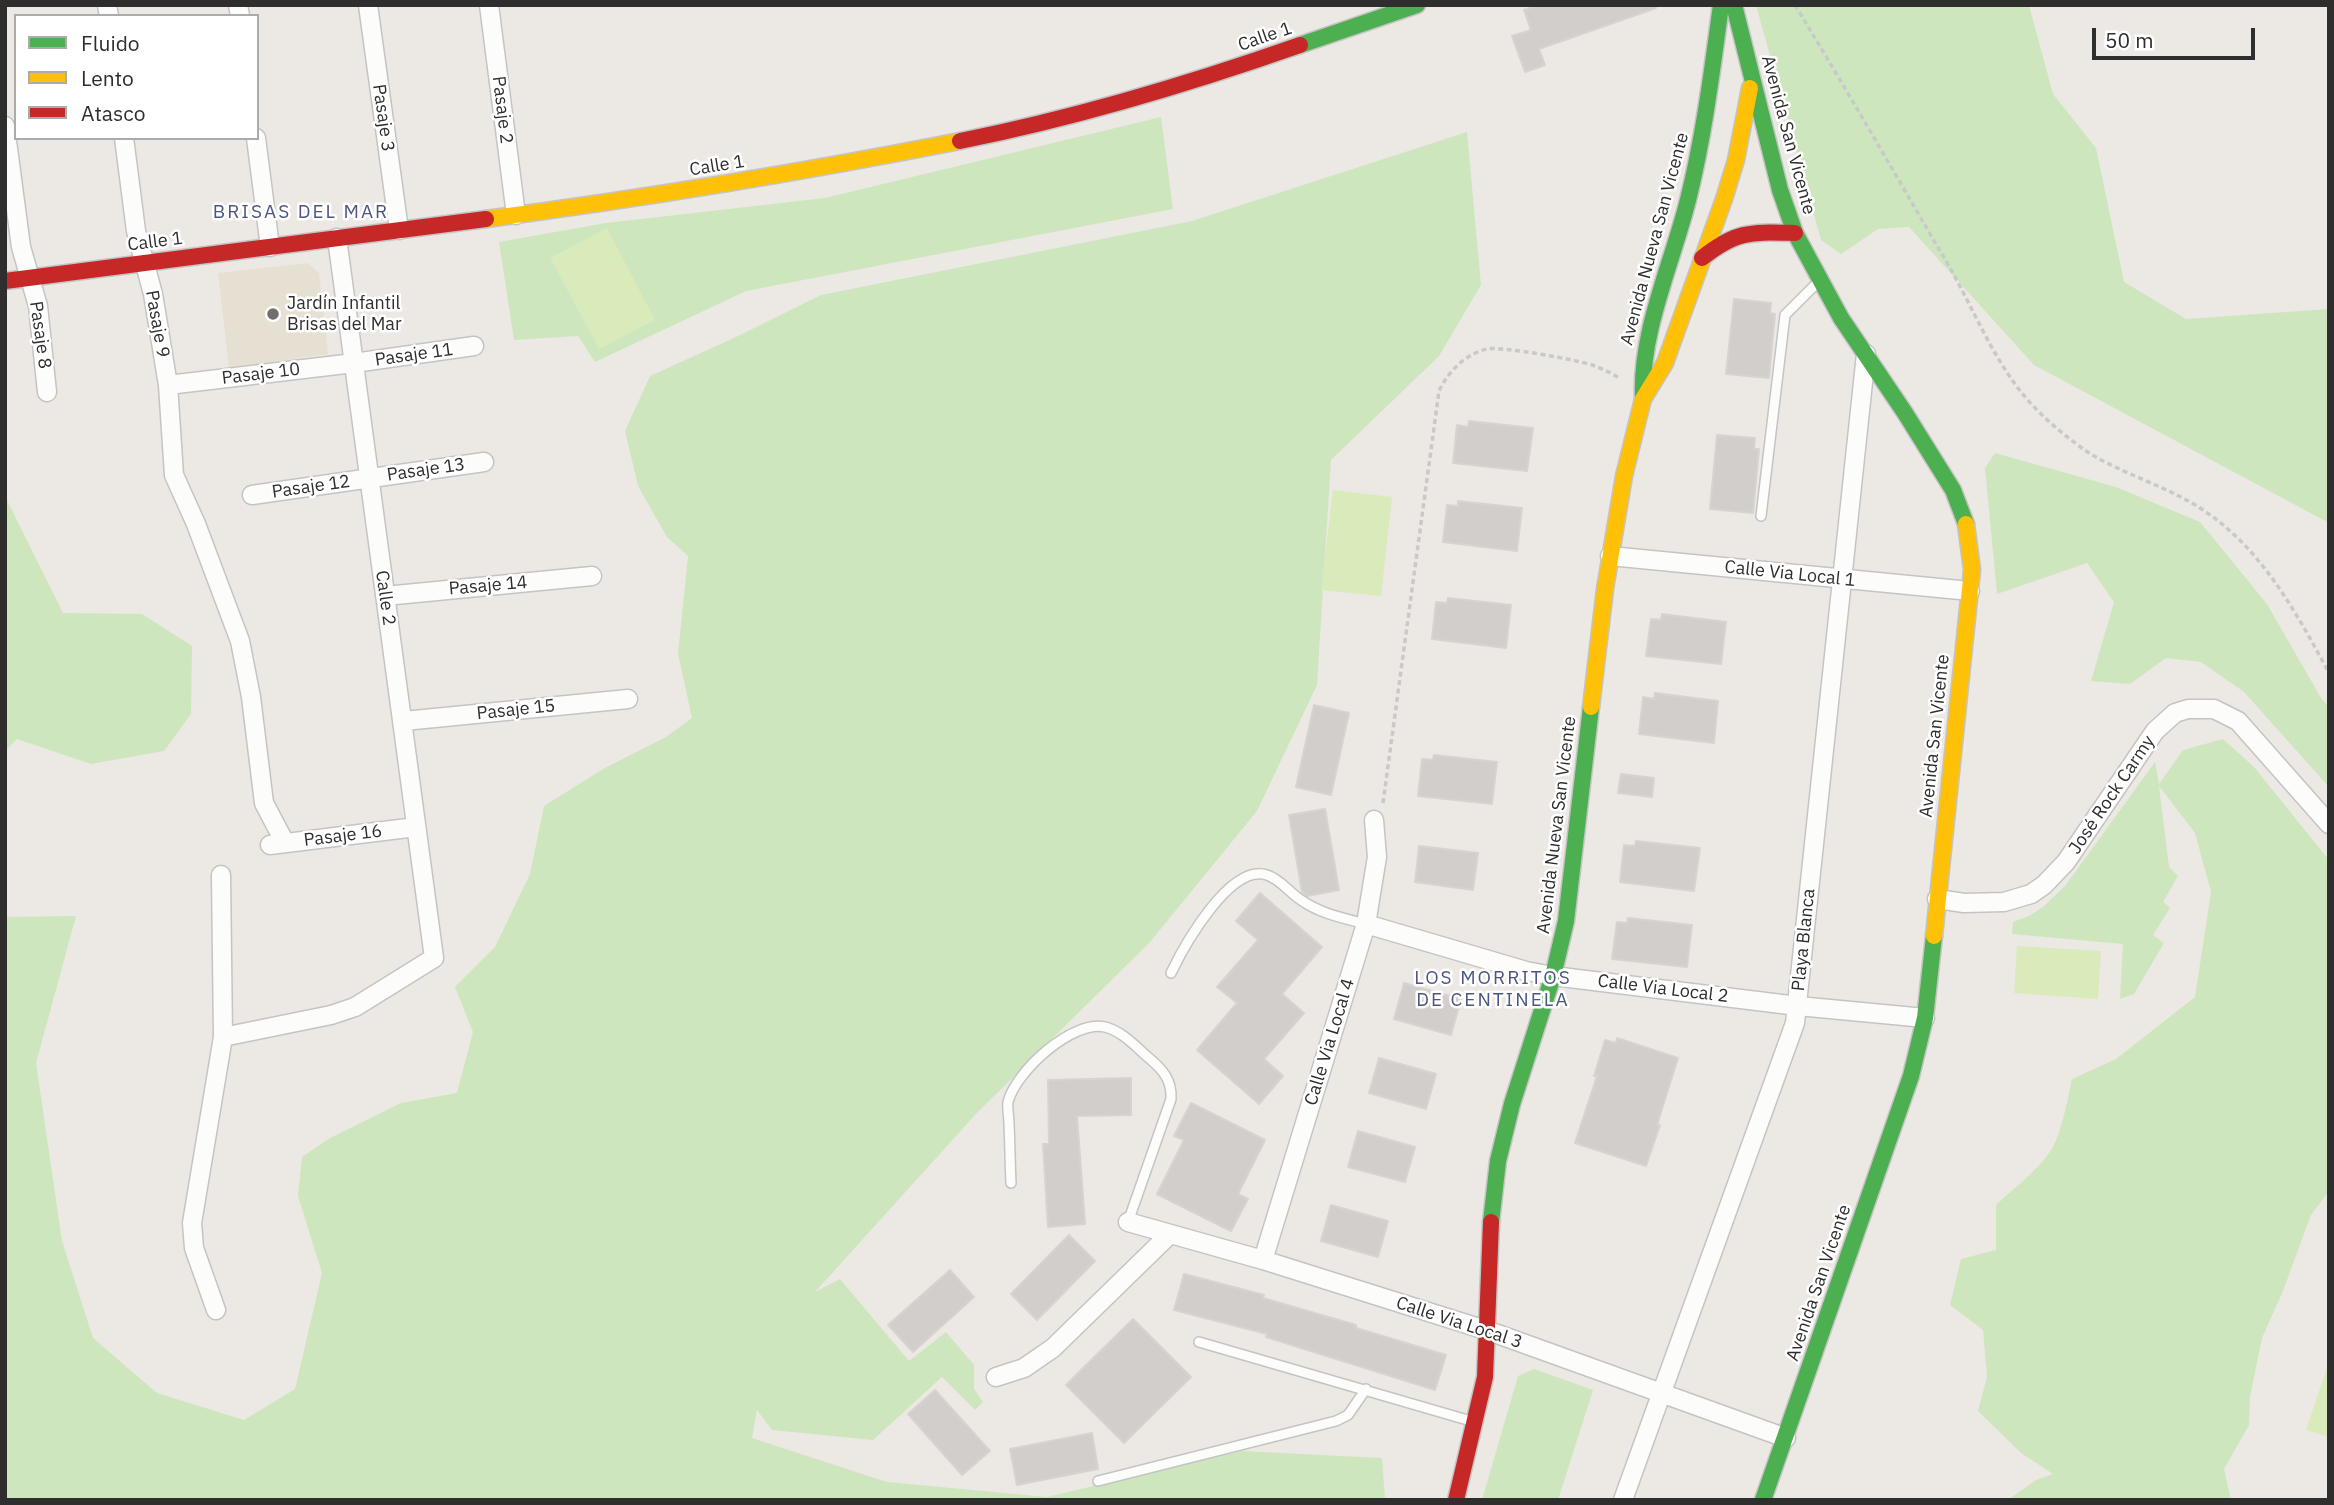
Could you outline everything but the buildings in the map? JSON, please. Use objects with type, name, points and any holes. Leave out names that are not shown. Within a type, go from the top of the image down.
[{"type":"street","name":"Pasaje 3","points":[[368,5],[399,230]]},
{"type":"street","name":"Pasaje 2","points":[[489,5],[516,215]]},
{"type":"street","name":"Calle 1","points":[[5,281],[516,215],[864,160],[965,140],[1131,99],[1205,78],[1416,5]]},
{"type":"street","points":[[1706,5],[1714,52]]},
{"type":"street","name":"Avenida Nueva San Vicente","points":[[1456,1500],[1485,1377],[1489,1331],[1491,1225],[1498,1161],[1512,1104],[1553,976],[1566,921],[1610,556],[1624,476],[1643,399],[1645,351],[1695,167],[1721,5]]},
{"type":"street","name":"Avenida San Vicente","points":[[1734,5],[1780,190],[1795,233],[1819,281],[1938,465],[1960,505],[1971,550],[1970,591],[1924,1018],[1911,1076],[1763,1500]]},
{"type":"street","name":"Avenida Nueva San Vicente","points":[[1643,399],[1665,363],[1724,199],[1736,160],[1751,79]]},
{"type":"street","name":"Pasaje 8","points":[[5,126],[21,247],[38,306],[47,392]]},
{"type":"street","name":"Pasaje 9","points":[[124,140],[136,231],[153,294],[168,385],[174,475],[196,524],[240,641],[251,697],[264,803],[277,844]]},
{"type":"street","points":[[256,140],[270,247]]},
{"type":"street","points":[[1701,259],[1721,242],[1739,233],[1795,233]]},
{"type":"street","name":"Calle 2","points":[[223,1037],[331,1015],[355,1007],[434,958],[337,238]]},
{"type":"street","name":"Pasaje 11","points":[[354,363],[474,346]]},
{"type":"street","name":"Playa Blanca","points":[[1623,1500],[1790,1040],[1798,1006],[1866,354]]},
{"type":"street","name":"Pasaje 10","points":[[168,385],[354,363]]},
{"type":"street","name":"Pasaje 13","points":[[369,478],[484,462]]},
{"type":"street","name":"Pasaje 12","points":[[252,495],[369,478]]},
{"type":"street","name":"Calle Via Local 1","points":[[1610,556],[1970,591]]},
{"type":"street","name":"Pasaje 14","points":[[385,596],[592,576]]},
{"type":"street","name":"Pasaje 15","points":[[404,721],[628,699]]},
{"type":"street","name":"José Rock Carmy","points":[[1937,899],[1964,903],[2004,902],[2031,894],[2044,885],[2066,862],[2155,731],[2175,713],[2188,709],[2214,709],[2238,721],[2329,824]]},
{"type":"street","name":"Calle Via Local 4","points":[[1263,1260],[1366,924],[1377,857],[1374,820]]},
{"type":"street","name":"Pasaje 16","points":[[277,844],[416,827]]},
{"type":"street","points":[[216,1310],[194,1248],[192,1223],[223,1037],[221,875]]},
{"type":"street","name":"Calle Via Local 2","points":[[1366,924],[1526,971],[1553,976],[1798,1006],[1924,1018]]},
{"type":"street","name":"Calle Via Local 3","points":[[1129,1222],[1263,1260],[1489,1331],[1786,1438]]},
{"type":"street","points":[[996,1377],[1024,1368],[1053,1348],[1170,1234]]},
{"type":"lane","points":[[1761,516],[1785,315],[1819,281]]},
{"type":"lane","points":[[1171,973],[1184,946],[1214,905],[1229,890],[1254,874],[1268,875],[1301,900],[1329,915],[1366,924]]},
{"type":"lane","points":[[1011,1184],[1008,1102],[1024,1074],[1048,1048],[1087,1027],[1107,1027],[1124,1037],[1160,1068],[1166,1075],[1171,1091],[1171,1099],[1129,1222]]},
{"type":"lane","points":[[1199,1342],[1476,1423]]},
{"type":"lane","points":[[1098,1481],[1336,1421],[1348,1415],[1366,1389]]},
{"type":"path","points":[[1795,5],[1951,270],[1993,351],[2021,392],[2061,432],[2088,452],[2189,501],[2227,529],[2266,570],[2285,596],[2329,673]]},
{"type":"path","points":[[1374,820],[1386,792],[1439,391],[1444,381],[1454,368],[1475,354],[1501,348],[1594,365],[1619,377],[1643,399]]},
{"type":"shaded area","name":"Jardín Infantil Brisas del Mar","points":[[308,263],[319,273],[328,354],[229,368],[218,273]]},
{"type":"green space","points":[[1756,5],[2029,5],[2053,94],[2096,148],[2124,282],[2186,319],[2329,309],[2329,523],[2034,365],[1909,227],[1878,229],[1841,254],[1821,240]]},
{"type":"green space","points":[[1161,117],[1173,209],[746,291],[595,362],[578,336],[514,340],[499,242],[606,223],[825,198]]},
{"type":"green space","points":[[1467,132],[1481,285],[1439,356],[1331,460],[1317,685],[1257,811],[1150,942],[975,1115],[815,1292],[840,1279],[909,1361],[946,1332],[974,1365],[974,1389],[983,1402],[975,1410],[942,1377],[873,1440],[772,1430],[757,1410],[752,1438],[887,1482],[1047,1497],[1242,1451],[1382,1458],[1385,1500],[5,1500],[5,917],[76,916],[36,1063],[62,1241],[93,1338],[157,1393],[244,1420],[295,1389],[322,1273],[298,1196],[302,1157],[330,1138],[401,1103],[457,1093],[473,1032],[455,987],[495,947],[530,874],[544,806],[603,769],[666,737],[692,718],[678,654],[688,556],[667,537],[638,486],[625,431],[650,376],[821,295],[1192,221]]},
{"type":"green space","points":[[607,228],[655,320],[599,349],[550,258]]},
{"type":"green space","points":[[1995,453],[2116,487],[2200,522],[2267,604],[2321,698],[2329,707],[2329,787],[2244,692],[2201,662],[2166,658],[2130,684],[2091,681],[2114,602],[2087,563],[1997,594],[1985,468]]},
{"type":"green space","points":[[1333,490],[1392,497],[1381,596],[1321,590]]},
{"type":"green space","points":[[5,496],[63,613],[142,614],[192,646],[191,714],[164,751],[91,764],[17,739],[5,751]]},
{"type":"green space","points":[[2223,739],[2254,767],[2329,860],[2329,1191],[2311,1215],[2283,1291],[2262,1338],[2250,1397],[2249,1425],[2224,1469],[2231,1500],[2008,1500],[2036,1480],[2053,1474],[2021,1453],[1978,1411],[1987,1377],[1983,1330],[1950,1305],[1961,1259],[1996,1250],[1996,1205],[2032,1173],[2050,1152],[2061,1127],[2072,1079],[2116,1059],[2195,997],[2211,892],[2195,833],[2159,786],[2169,867],[2178,876],[2163,902],[2170,908],[2153,935],[2164,943],[2134,994],[2120,999],[2123,944],[2012,934],[2013,922],[2043,907],[2065,886],[2155,762],[2159,784],[2183,750]]},
{"type":"green space","points":[[2017,946],[2101,951],[2098,999],[2014,993]]},
{"type":"green space","points":[[2329,1362],[2329,1437],[2306,1430]]},
{"type":"green space","points":[[1534,1369],[1593,1390],[1558,1500],[1482,1500],[1518,1376]]},
{"type":"traffic: fast","points":[[1300,45],[1417,5]]},
{"type":"traffic: fast","points":[[1643,398],[1643,373],[1652,323],[1688,200],[1699,152],[1721,5]]},
{"type":"traffic: fast","points":[[1734,5],[1780,190],[1795,233],[1841,318],[1953,490],[1966,524]]},
{"type":"traffic: fast","points":[[1491,1222],[1498,1161],[1512,1104],[1553,976],[1566,921],[1591,707]]},
{"type":"traffic: fast","points":[[1763,1500],[1911,1076],[1925,1018],[1934,936]]},
{"type":"traffic: slow","points":[[1591,707],[1605,589],[1624,476],[1643,399],[1665,363],[1724,199],[1736,160],[1750,88]]},
{"type":"traffic: slow","points":[[486,219],[724,184],[960,141]]},
{"type":"traffic: slow","points":[[1934,936],[1972,570],[1966,524]]},
{"type":"traffic: jam","points":[[960,141],[1132,99],[1300,45]]},
{"type":"traffic: jam","points":[[5,281],[486,219]]},
{"type":"traffic: jam","points":[[1702,258],[1725,242],[1746,235],[1795,233]]},
{"type":"traffic: jam","points":[[1456,1500],[1485,1377],[1491,1222]]},
{"type":"place","name":"Jardín Infantil Brisas del Mar","points":[[273,314]]},
{"type":"district","name":"BRISAS DEL MAR","points":[[301,213]]},
{"type":"district","name":"LOS MORRITOS DE CENTINELA","points":[[1493,990]]}]
